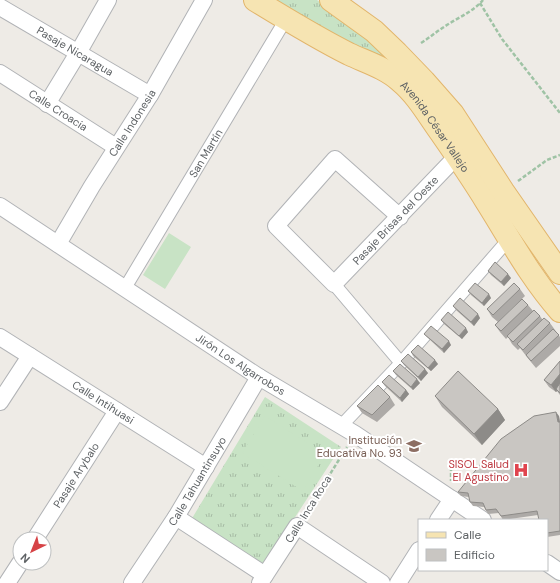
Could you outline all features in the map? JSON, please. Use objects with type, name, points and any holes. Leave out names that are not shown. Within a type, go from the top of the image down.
[{"type":"main road","name":"Avenida César Vallejo","points":[[255,0],[349,54],[384,70],[399,80],[414,94],[486,200],[522,261],[560,311]]},
{"type":"main road","name":"Avenida César Vallejo","points":[[331,0],[374,31],[397,52],[453,114],[503,191],[560,273]]},
{"type":"street","points":[[48,104],[108,0]]},
{"type":"street","name":"Calle Indonesia","points":[[58,244],[116,147],[150,95],[204,0]]},
{"type":"street","name":"Pasaje Nicaragua","points":[[0,7],[150,95]]},
{"type":"street","name":"San Martín","points":[[125,288],[286,19]]},
{"type":"street","name":"Calle Croacia","points":[[0,73],[116,147]]},
{"type":"street","name":"Pasaje Brisas del Oeste","points":[[334,284],[457,156]]},
{"type":"street","points":[[400,216],[336,159],[276,226],[334,284],[401,363]]},
{"type":"street","name":"Jirón Los Algarrobos","points":[[1,209],[58,244],[259,377],[355,434],[482,519]]},
{"type":"street","points":[[342,426],[401,363],[509,239]]},
{"type":"street","name":"Calle Intihuasi","points":[[0,337],[206,467]]},
{"type":"street","points":[[0,402],[30,356]]},
{"type":"street","name":"Calle Tahuantinsuyo","points":[[132,583],[176,517],[259,377]]},
{"type":"street","name":"Pasaje Arybalo","points":[[40,531],[117,411]]},
{"type":"street","points":[[439,519],[452,499]]},
{"type":"street","points":[[176,517],[263,579]]},
{"type":"street","points":[[297,526],[382,583]]},
{"type":"street","name":"Calle Inca Roca","points":[[263,579],[297,526]]},
{"type":"street","points":[[398,583],[418,552]]},
{"type":"street","points":[[548,564],[560,572]]},
{"type":"street","points":[[7,583],[15,571]]},
{"type":"path","points":[[421,43],[443,27],[467,13],[483,0]]},
{"type":"path","points":[[480,3],[502,39],[560,113]]},
{"type":"path","points":[[503,191],[548,160],[560,155]]},
{"type":"path","name":"Calle Inca Roca","points":[[297,526],[355,434]]},
{"type":"green space","points":[[272,0],[317,0],[362,33],[384,54],[383,57],[379,58],[356,47]]},
{"type":"green space","points":[[169,233],[191,247],[165,289],[143,275]]},
{"type":"green space","points":[[265,397],[341,447],[263,566],[191,520]]},
{"type":"green space","points":[[265,416],[325,454],[303,491],[242,453]]},
{"type":"building","points":[[495,262],[508,274],[501,282],[488,271]]},
{"type":"building","points":[[475,283],[489,294],[482,303],[468,291]]},
{"type":"building","points":[[514,283],[520,289],[493,315],[487,309]]},
{"type":"building","points":[[460,298],[478,314],[471,322],[453,306]]},
{"type":"building","points":[[522,299],[528,305],[501,331],[495,325]]},
{"type":"building","points":[[534,310],[540,316],[513,342],[507,336]]},
{"type":"building","points":[[448,312],[466,328],[459,336],[441,320]]},
{"type":"building","points":[[544,318],[550,323],[523,350],[517,344]]},
{"type":"building","points":[[431,326],[449,341],[442,349],[424,334]]},
{"type":"building","points":[[553,329],[559,335],[531,361],[526,355]]},
{"type":"building","points":[[418,345],[435,360],[428,368],[411,352]]},
{"type":"building","points":[[408,354],[425,369],[418,377],[401,361]]},
{"type":"building","points":[[560,361],[560,374],[551,385],[544,380]]},
{"type":"building","points":[[400,364],[417,379],[411,387],[393,371]]},
{"type":"building","points":[[458,371],[498,409],[474,434],[435,396]]},
{"type":"building","points":[[389,375],[406,390],[400,398],[382,382]]},
{"type":"building","points":[[560,383],[560,393],[556,389]]},
{"type":"building","points":[[378,385],[390,397],[372,415],[357,406]]},
{"type":"building","name":"SISOL Salud El Agustino","points":[[556,412],[558,422],[560,422],[560,531],[548,533],[548,519],[539,519],[537,511],[501,516],[496,509],[486,510],[483,503],[470,502],[468,493],[458,492],[501,439],[534,416]]},
{"type":"place","name":"Institución Educativa No. 93","points":[[414,446]]},
{"type":"place","name":"SISOL Salud El Agustino","points":[[521,470]]}]
